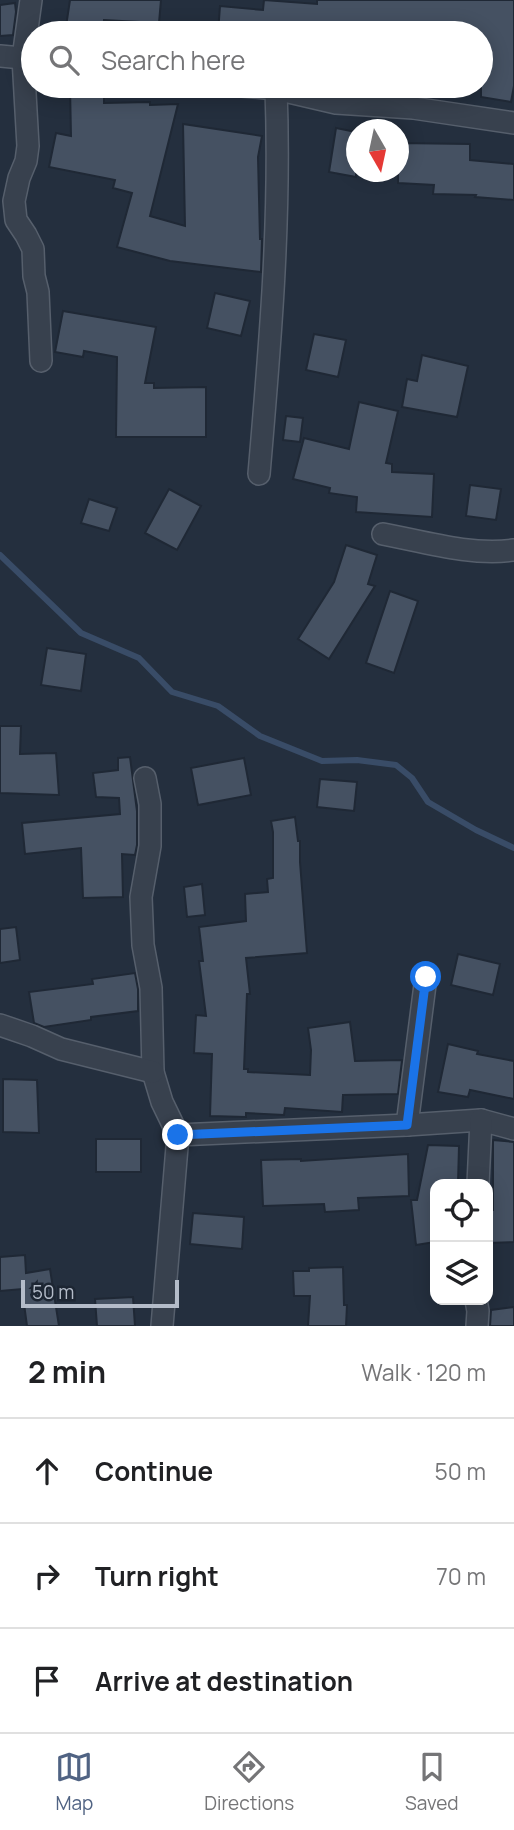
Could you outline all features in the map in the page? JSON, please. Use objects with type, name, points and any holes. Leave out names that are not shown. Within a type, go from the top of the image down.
[{"type":"street","points":[[30,21],[31,0]]},
{"type":"street","points":[[0,56],[21,58]]},
{"type":"street","points":[[28,98],[26,161],[14,201],[16,220],[33,249],[41,360]]},
{"type":"street","points":[[259,474],[274,301],[276,98]]},
{"type":"street","points":[[315,98],[336,103],[413,108],[514,123]]},
{"type":"street","points":[[383,534],[456,548],[498,552],[514,550]]},
{"type":"street","points":[[145,778],[150,804],[150,846],[141,897],[143,945],[151,988],[153,1072],[178,1135],[162,1326]]},
{"type":"street","points":[[407,1125],[426,977]]},
{"type":"street","points":[[0,1025],[61,1049],[153,1072]]},
{"type":"street","points":[[178,1135],[481,1119],[514,1129]]},
{"type":"street","points":[[478,1179],[481,1119]]},
{"type":"street","points":[[477,1305],[477,1326]]},
{"type":"building","points":[[70,0],[161,0],[159,21],[67,21]]},
{"type":"building","points":[[264,0],[317,4],[317,0],[514,0],[514,86],[511,102],[487,98],[493,98],[493,21],[219,21],[220,6],[263,10]]},
{"type":"building","points":[[15,3],[13,35],[0,36],[0,5]]},
{"type":"building","points":[[70,98],[104,98],[104,103],[178,104],[150,216],[185,226],[183,124],[262,136],[258,157],[261,272],[170,261],[117,247],[132,193],[113,188],[115,180],[49,167],[56,133],[71,136]]},
{"type":"building","points":[[336,128],[346,130],[346,175],[329,172]]},
{"type":"building","points":[[409,143],[470,144],[470,160],[514,164],[514,200],[475,197],[476,195],[433,194],[434,185],[398,183],[409,182]]},
{"type":"building","points":[[215,293],[250,301],[241,336],[207,328]]},
{"type":"building","points":[[63,311],[156,327],[145,383],[154,383],[154,388],[206,387],[206,437],[116,437],[117,357],[84,351],[83,357],[55,352]]},
{"type":"building","points":[[314,334],[346,340],[338,377],[306,370]]},
{"type":"building","points":[[422,355],[468,366],[457,417],[402,407],[407,379],[417,381]]},
{"type":"building","points":[[359,402],[398,411],[386,463],[392,464],[392,472],[434,474],[432,517],[356,512],[357,497],[329,493],[330,488],[293,479],[304,438],[349,449]]},
{"type":"building","points":[[286,416],[303,418],[300,442],[283,440]]},
{"type":"building","points":[[470,485],[501,489],[496,520],[466,516]]},
{"type":"building","points":[[169,489],[201,506],[177,550],[145,533]]},
{"type":"building","points":[[89,499],[117,508],[109,531],[81,523]]},
{"type":"building","points":[[346,545],[377,555],[368,584],[375,586],[329,659],[298,639],[334,582]]},
{"type":"building","points":[[390,591],[418,601],[394,673],[366,663]]},
{"type":"building","points":[[47,648],[86,654],[81,691],[41,685]]},
{"type":"building","points":[[0,726],[21,726],[20,754],[56,753],[59,795],[0,793]]},
{"type":"building","points":[[130,757],[137,811],[137,845],[135,855],[122,854],[123,897],[83,898],[81,848],[25,854],[22,823],[120,814],[119,798],[96,797],[93,773],[118,770],[118,758]]},
{"type":"building","points":[[244,758],[251,795],[198,805],[191,768]]},
{"type":"building","points":[[320,779],[357,782],[354,811],[317,807]]},
{"type":"building","points":[[295,817],[300,841],[307,953],[246,958],[250,994],[247,994],[244,1069],[248,1069],[248,1072],[310,1075],[308,1028],[350,1022],[355,1061],[402,1060],[398,1094],[343,1095],[342,1112],[285,1108],[284,1115],[246,1113],[246,1117],[210,1116],[212,1054],[194,1053],[196,1015],[206,1016],[199,961],[203,961],[199,927],[246,921],[245,894],[268,892],[267,879],[273,878],[271,821]]},
{"type":"building","points":[[202,884],[205,915],[187,917],[184,887]]},
{"type":"building","points":[[16,927],[20,960],[0,963],[0,929]]},
{"type":"building","points":[[458,954],[500,964],[493,995],[451,985]]},
{"type":"building","points":[[135,973],[138,1011],[44,1027],[34,1023],[29,992],[93,984],[92,979]]},
{"type":"building","points":[[448,1044],[478,1051],[477,1054],[514,1061],[514,1099],[470,1090],[468,1097],[438,1092]]},
{"type":"building","points":[[3,1079],[37,1080],[39,1133],[3,1132]]},
{"type":"building","points":[[96,1139],[141,1139],[141,1172],[96,1172]]},
{"type":"building","points":[[493,1140],[514,1142],[514,1242],[493,1243]]},
{"type":"building","points":[[428,1145],[459,1146],[458,1179],[430,1179],[430,1243],[416,1245],[411,1200],[417,1200]]},
{"type":"building","points":[[408,1154],[409,1196],[358,1198],[359,1210],[325,1212],[324,1204],[263,1206],[261,1160],[301,1161]]},
{"type":"building","points":[[193,1213],[244,1217],[242,1249],[190,1244]]},
{"type":"building","points":[[25,1255],[26,1273],[50,1269],[59,1326],[27,1326],[22,1289],[0,1291],[0,1257]]},
{"type":"building","points":[[343,1267],[346,1326],[308,1326],[310,1296],[294,1296],[293,1271]]},
{"type":"building","points":[[133,1297],[135,1326],[97,1326],[95,1299]]},
{"type":"building","points":[[514,1307],[514,1326],[490,1326],[491,1310]]},
{"type":"waterway","points":[[0,555],[81,633],[139,658],[172,692],[218,706],[260,736],[322,761],[357,760],[396,765],[412,778],[428,802],[514,848]]},
{"type":"route","points":[[178,1135],[407,1125],[426,977]]}]
